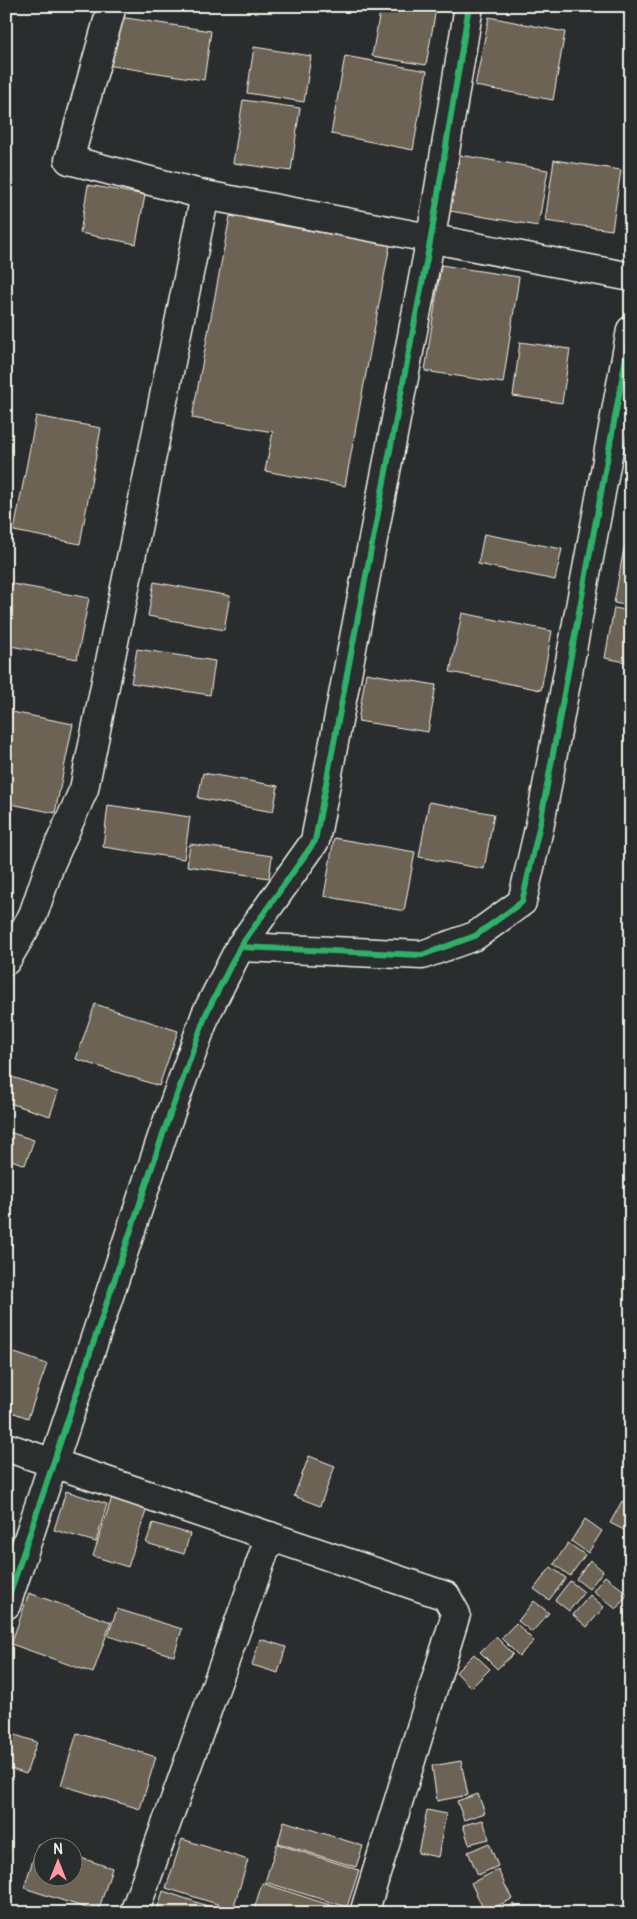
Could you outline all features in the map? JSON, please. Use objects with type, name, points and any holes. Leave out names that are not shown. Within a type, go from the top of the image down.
[{"type":"street","points":[[112,6],[69,160],[205,195],[631,277]]},
{"type":"street","points":[[6,1605],[164,1131],[206,1014],[240,947],[315,841],[431,237],[469,6]]},
{"type":"street","points":[[6,961],[32,915],[50,865],[84,789],[205,195]]},
{"type":"street","points":[[240,947],[422,956],[476,936],[522,902],[540,824],[631,330]]},
{"type":"street","points":[[6,1447],[446,1596],[456,1614],[364,1913]]},
{"type":"street","points":[[134,1913],[270,1536]]},
{"type":"building","points":[[381,6],[418,6],[436,9],[426,65],[372,56]]},
{"type":"building","points":[[100,14],[211,31],[204,80],[93,63]]},
{"type":"building","points":[[489,17],[565,32],[553,100],[475,86]]},
{"type":"building","points":[[254,47],[311,56],[304,102],[247,93]]},
{"type":"building","points":[[345,56],[427,71],[413,150],[331,134]]},
{"type":"building","points":[[243,100],[300,108],[291,171],[233,163]]},
{"type":"building","points":[[460,155],[548,170],[538,226],[450,211]]},
{"type":"building","points":[[554,160],[621,170],[612,230],[545,221]]},
{"type":"building","points":[[88,185],[145,195],[136,244],[80,233]]},
{"type":"building","points":[[230,216],[390,245],[345,486],[265,471],[273,432],[192,418]]},
{"type":"building","points":[[441,265],[519,277],[503,383],[425,371]]},
{"type":"building","points":[[520,342],[570,349],[562,403],[513,396]]},
{"type":"building","points":[[36,416],[101,428],[80,544],[14,531]]},
{"type":"building","points":[[484,534],[562,549],[555,580],[478,564]]},
{"type":"building","points":[[624,548],[631,549],[631,606],[614,603]]},
{"type":"building","points":[[154,582],[230,596],[224,630],[148,616]]},
{"type":"building","points":[[7,583],[89,598],[77,659],[6,645]]},
{"type":"building","points":[[614,608],[631,611],[631,663],[605,658]]},
{"type":"building","points":[[462,613],[552,631],[541,690],[450,672]]},
{"type":"building","points":[[137,649],[215,661],[210,695],[131,683]]},
{"type":"building","points":[[366,673],[436,685],[428,732],[358,721]]},
{"type":"building","points":[[12,712],[73,724],[55,813],[6,803],[6,738]]},
{"type":"building","points":[[203,773],[278,786],[273,812],[198,798]]},
{"type":"building","points":[[429,802],[494,814],[484,869],[419,857]]},
{"type":"building","points":[[108,805],[190,817],[184,859],[103,847]]},
{"type":"building","points":[[334,838],[415,852],[404,911],[324,896]]},
{"type":"building","points":[[190,844],[272,856],[269,878],[187,866]]},
{"type":"building","points":[[95,1004],[178,1031],[159,1086],[76,1059]]},
{"type":"building","points":[[6,1075],[58,1092],[50,1116],[6,1102]]},
{"type":"building","points":[[6,1131],[34,1140],[25,1165],[6,1158]]},
{"type":"building","points":[[6,1350],[47,1364],[28,1418],[6,1410]]},
{"type":"building","points":[[309,1456],[335,1466],[320,1506],[294,1496]]},
{"type":"building","points":[[66,1491],[107,1504],[96,1542],[54,1530]]},
{"type":"building","points":[[113,1494],[148,1505],[128,1567],[93,1556]]},
{"type":"building","points":[[622,1501],[631,1506],[631,1523],[626,1531],[610,1523]]},
{"type":"building","points":[[585,1519],[602,1531],[588,1553],[571,1541]]},
{"type":"building","points":[[153,1523],[190,1534],[184,1554],[146,1543]]},
{"type":"building","points":[[568,1543],[585,1555],[570,1576],[554,1564]]},
{"type":"building","points":[[590,1560],[603,1571],[589,1589],[576,1579]]},
{"type":"building","points":[[551,1567],[566,1578],[549,1600],[534,1589]]},
{"type":"building","points":[[605,1576],[628,1594],[616,1609],[593,1591]]},
{"type":"building","points":[[570,1581],[584,1592],[569,1611],[555,1600]]},
{"type":"building","points":[[29,1593],[111,1622],[93,1673],[11,1644]]},
{"type":"building","points":[[590,1595],[604,1607],[587,1627],[573,1615]]},
{"type":"building","points":[[534,1601],[549,1613],[532,1632],[518,1621]]},
{"type":"building","points":[[117,1609],[182,1629],[174,1656],[108,1636]]},
{"type":"building","points":[[516,1623],[534,1641],[519,1656],[501,1638]]},
{"type":"building","points":[[496,1637],[513,1654],[497,1669],[480,1652]]},
{"type":"building","points":[[260,1639],[286,1647],[278,1673],[252,1665]]},
{"type":"building","points":[[474,1654],[490,1669],[471,1688],[456,1672]]},
{"type":"building","points":[[6,1732],[37,1742],[26,1774],[6,1767]]},
{"type":"building","points":[[77,1733],[156,1757],[140,1809],[61,1785]]},
{"type":"building","points":[[461,1761],[468,1795],[437,1801],[432,1766]]},
{"type":"building","points":[[478,1794],[485,1813],[464,1820],[457,1801]]},
{"type":"building","points":[[427,1810],[446,1814],[438,1857],[418,1853]]},
{"type":"building","points":[[483,1820],[489,1839],[469,1844],[463,1825]]},
{"type":"building","points":[[284,1821],[363,1846],[356,1867],[278,1843]]},
{"type":"building","points":[[182,1839],[248,1860],[233,1909],[166,1888]]},
{"type":"building","points":[[489,1843],[498,1866],[478,1875],[468,1852]]},
{"type":"building","points":[[277,1844],[359,1870],[347,1907],[265,1882]]},
{"type":"building","points":[[82,1858],[112,1868],[98,1912],[24,1888],[32,1863],[32,1886],[82,1886]]},
{"type":"building","points":[[498,1870],[512,1899],[485,1912],[471,1883]]},
{"type":"building","points":[[262,1883],[348,1911],[347,1913],[253,1913]]},
{"type":"building","points":[[163,1891],[229,1913],[156,1913]]},
{"type":"building","points":[[514,1904],[518,1913],[496,1913]]},
{"type":"cycle path","points":[[6,1605],[164,1131],[206,1014],[240,947],[315,841],[431,237],[469,6]]},
{"type":"cycle path","points":[[240,947],[422,955],[475,936],[522,902],[540,824],[631,330]]}]
